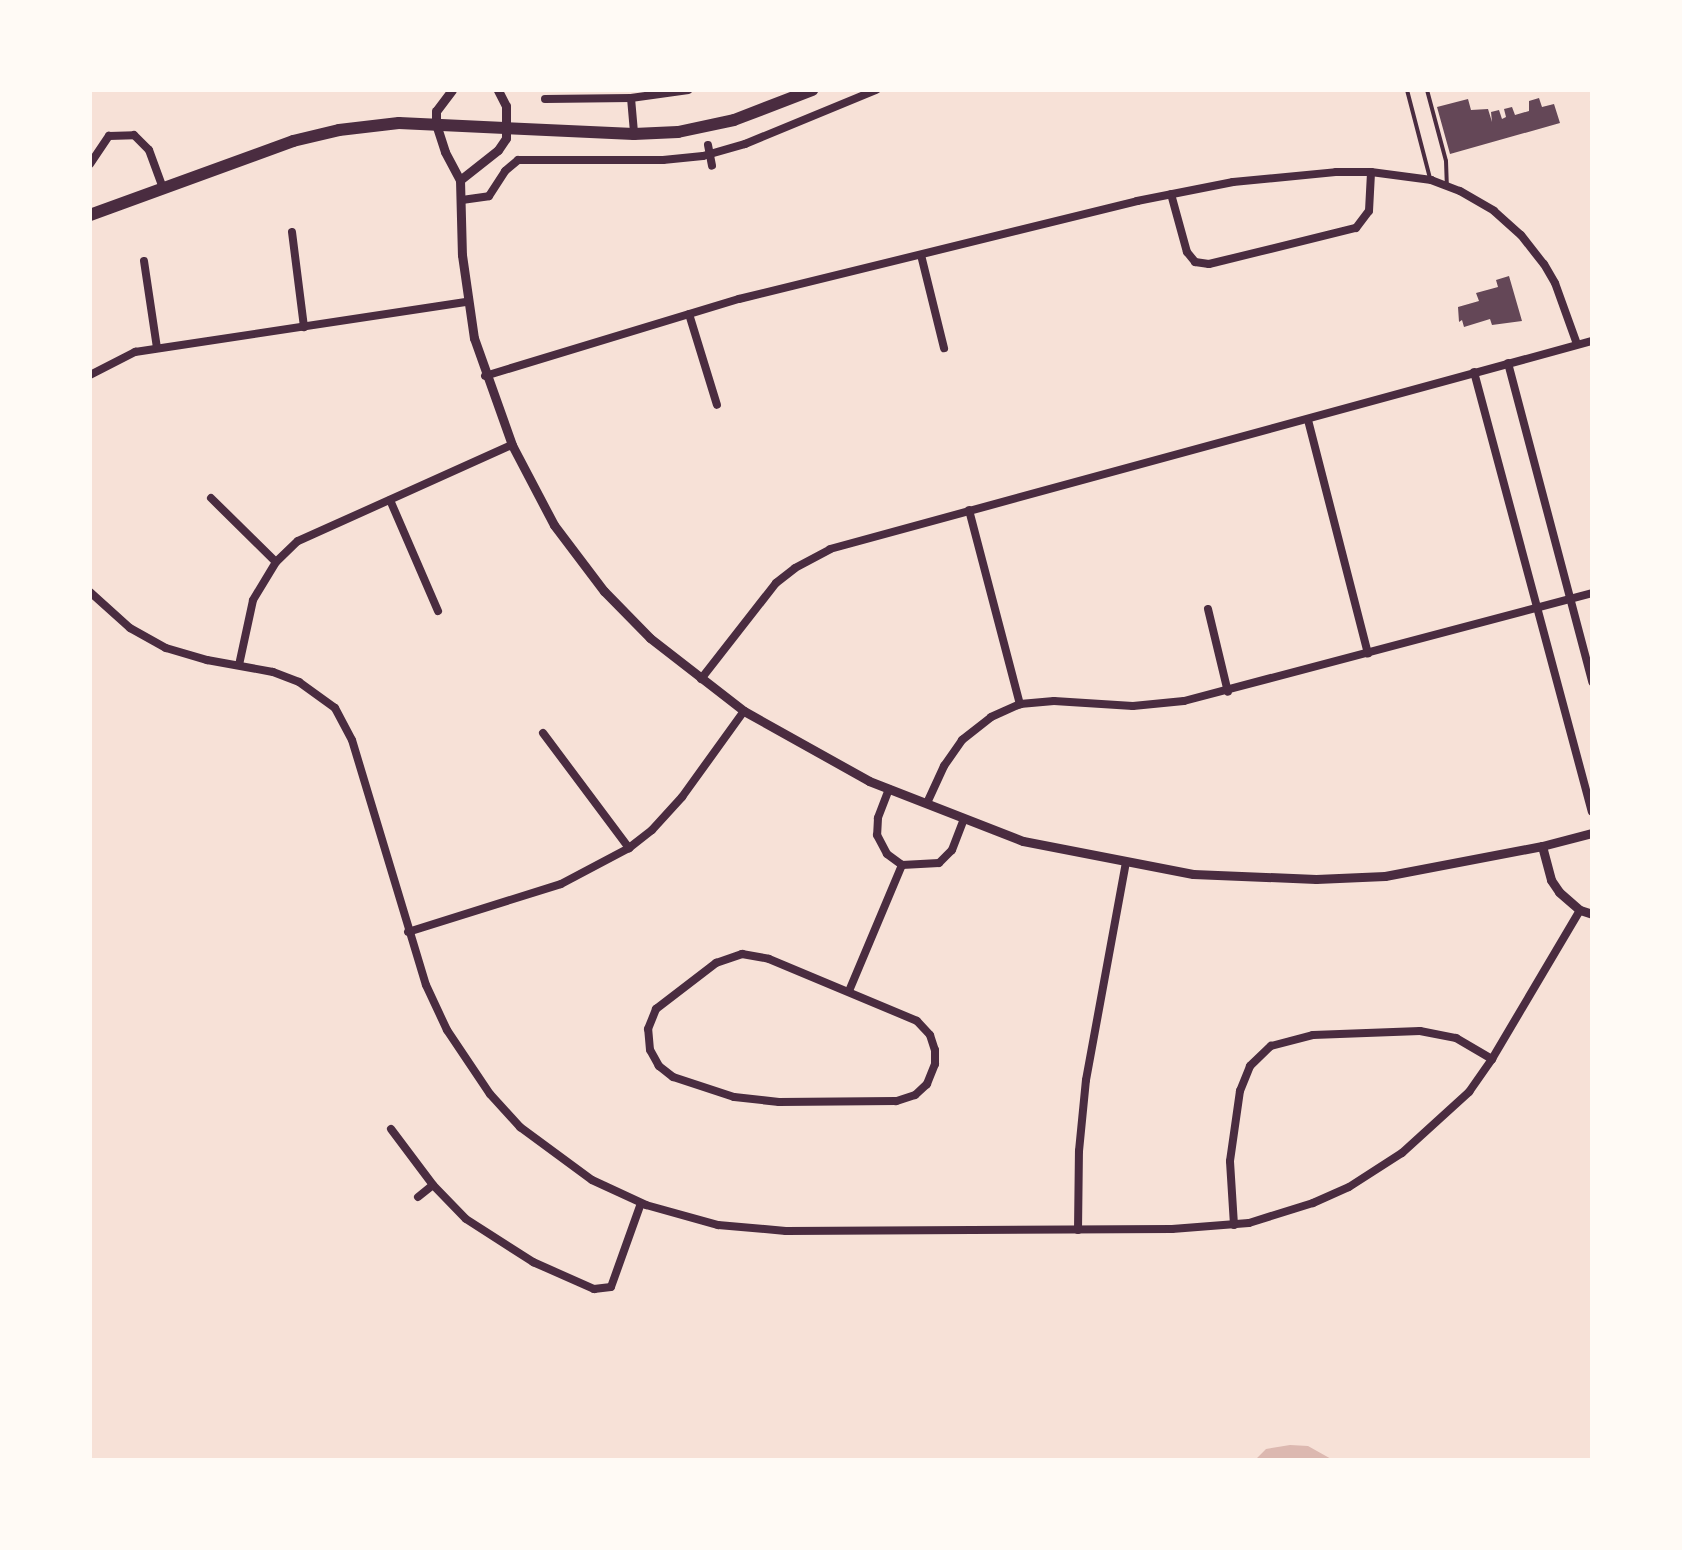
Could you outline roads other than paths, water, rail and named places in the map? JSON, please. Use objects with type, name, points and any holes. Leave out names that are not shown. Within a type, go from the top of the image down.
[{"type":"main road","points":[[90,215],[293,141],[327,132],[363,126],[436,124],[634,134],[710,126],[812,90]]},
{"type":"street","points":[[452,90],[436,111],[436,124],[445,152],[460,180],[467,302],[485,376],[512,445],[554,525],[604,591],[650,638],[744,711],[816,754],[889,789],[1023,841],[1193,874],[1316,879],[1385,876],[1542,846],[1592,833]]},
{"type":"street","points":[[460,180],[498,150],[508,128],[506,106],[498,90]]},
{"type":"street","points":[[545,99],[560,94],[631,98],[688,90]]},
{"type":"street","points":[[462,200],[489,196],[505,171],[518,160],[663,160],[745,144],[876,90]]},
{"type":"street","points":[[631,98],[634,134]]},
{"type":"street","points":[[90,164],[109,136],[134,135],[149,150],[163,188]]},
{"type":"street","points":[[709,150],[712,166]]},
{"type":"street","points":[[1171,194],[1187,252],[1195,262],[1209,264],[1356,228],[1369,211],[1371,172]]},
{"type":"street","points":[[485,376],[689,314],[1171,194],[1255,179],[1371,172],[1447,185],[1481,202],[1521,235],[1555,283],[1577,344]]},
{"type":"street","points":[[292,232],[304,327]]},
{"type":"street","points":[[921,255],[944,348]]},
{"type":"street","points":[[144,261],[157,348]]},
{"type":"street","points":[[90,375],[113,361],[157,348],[467,302]]},
{"type":"street","points":[[689,314],[717,405]]},
{"type":"street","points":[[701,679],[776,583],[830,549],[1592,341]]},
{"type":"street","points":[[1508,363],[1592,682]]},
{"type":"street","points":[[1474,372],[1592,811]]},
{"type":"street","points":[[1308,420],[1368,653]]},
{"type":"street","points":[[239,665],[253,600],[276,562],[310,534],[512,445]]},
{"type":"street","points":[[211,498],[276,562]]},
{"type":"street","points":[[390,500],[438,611]]},
{"type":"street","points":[[969,510],[1020,704]]},
{"type":"street","points":[[90,592],[130,628],[166,648],[299,682],[335,708],[344,721],[426,985],[447,1030],[490,1094],[520,1127],[558,1158],[592,1180],[641,1203],[696,1221],[762,1230],[1078,1230],[1234,1225],[1313,1203],[1373,1173],[1440,1122],[1469,1092],[1492,1059],[1580,910]]},
{"type":"street","points":[[927,803],[944,766],[962,740],[991,717],[1020,704],[1054,701],[1133,706],[1228,692],[1592,593]]},
{"type":"street","points":[[1208,609],[1228,692]]},
{"type":"street","points":[[408,932],[561,884],[629,848],[674,807],[744,711]]},
{"type":"street","points":[[543,733],[629,848]]},
{"type":"street","points":[[889,789],[878,818],[877,835],[887,854],[902,865],[939,863],[952,850],[964,819]]},
{"type":"street","points":[[1542,846],[1551,880],[1565,899],[1592,914]]},
{"type":"street","points":[[1078,1230],[1079,1151],[1086,1080],[1126,863]]},
{"type":"street","points":[[849,991],[902,865]]},
{"type":"street","points":[[730,956],[769,959],[849,991],[906,1015],[930,1035],[935,1064],[927,1084],[915,1095],[896,1101],[834,1102],[734,1097],[673,1077],[659,1066],[650,1050],[648,1029],[656,1009],[730,956]]},
{"type":"street","points":[[1234,1225],[1230,1161],[1240,1091],[1250,1066],[1271,1046],[1313,1035],[1435,1032],[1466,1043],[1492,1059]]},
{"type":"street","points":[[391,1129],[453,1207],[491,1237],[567,1279],[603,1291],[611,1287],[641,1203]]},
{"type":"street","points":[[418,1197],[433,1185]]},
{"type":"lane","points":[[1407,90],[1431,180]]},
{"type":"lane","points":[[1427,90],[1446,161],[1447,185]]}]
